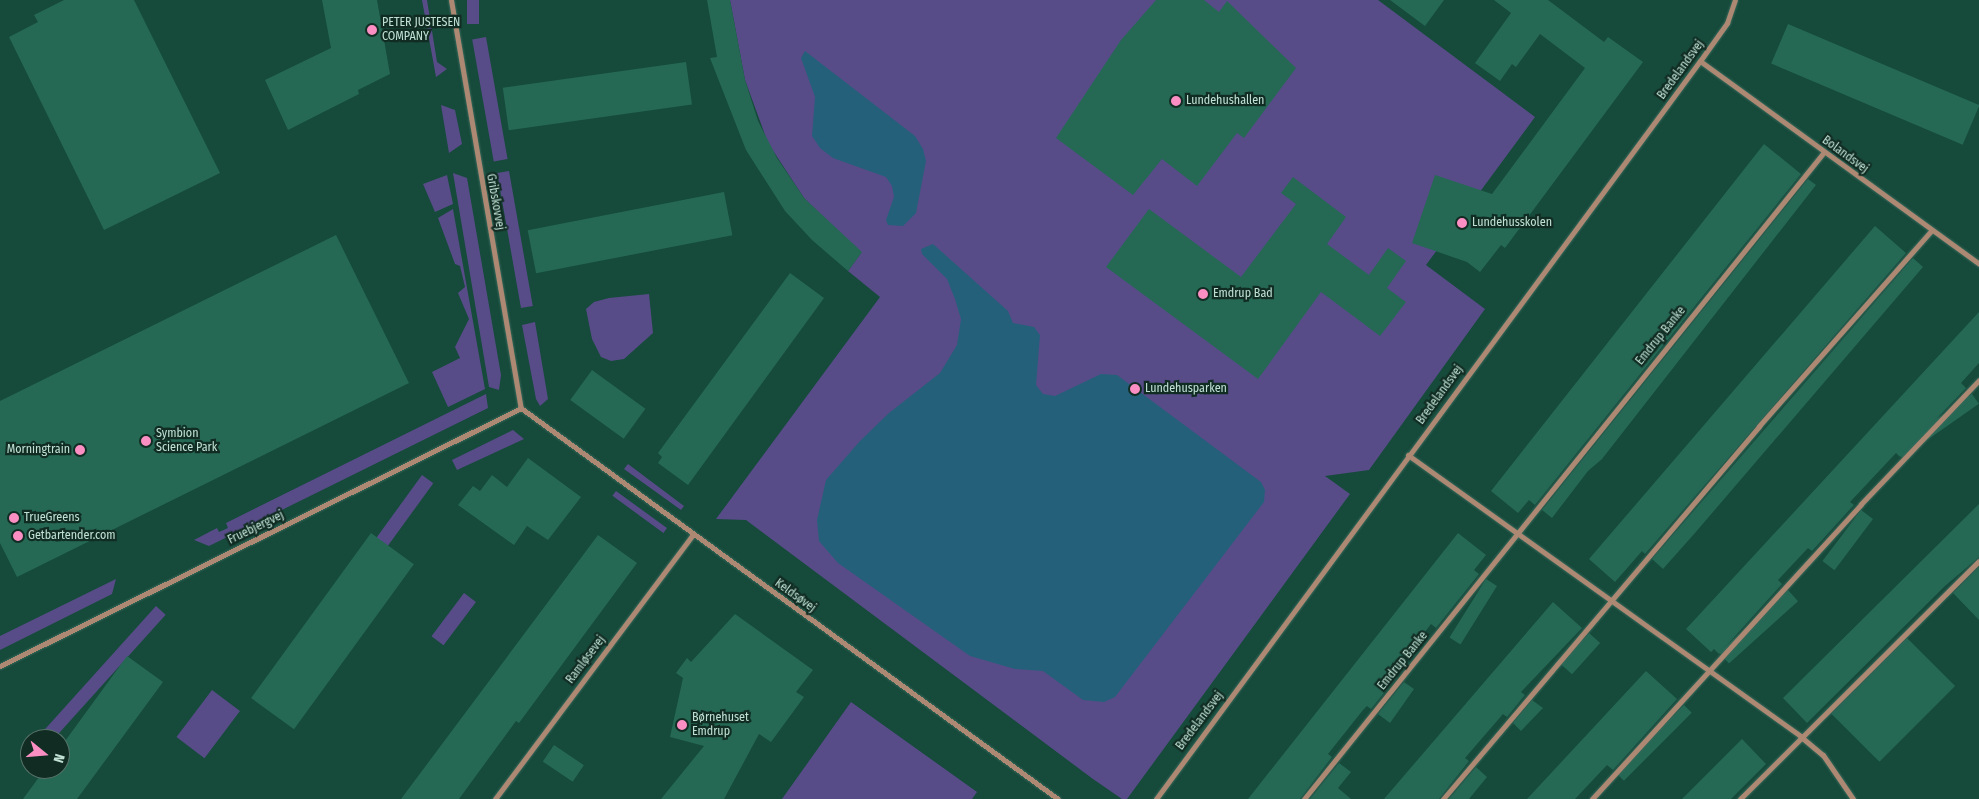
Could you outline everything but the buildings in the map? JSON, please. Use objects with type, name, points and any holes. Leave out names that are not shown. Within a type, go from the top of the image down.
[{"type":"street","name":"Gribskovvej","points":[[451,0],[521,408]]},
{"type":"street","name":"Bredelandsvej","points":[[1156,799],[1700,61],[1727,23],[1735,0]]},
{"type":"street","name":"Bolandsvej","points":[[1700,61],[1979,264]]},
{"type":"street","name":"Emdrup Banke","points":[[1304,799],[1824,152]]},
{"type":"street","points":[[1443,799],[1759,426],[1932,230]]},
{"type":"street","points":[[1592,799],[1709,670],[1979,380]]},
{"type":"street","name":"Keldsøvej","points":[[521,408],[1058,799]]},
{"type":"street","name":"Fruebjergvej","points":[[0,666],[521,408]]},
{"type":"street","points":[[1408,455],[1517,536],[1612,601],[1800,736],[1823,755],[1853,799]]},
{"type":"street","name":"Ramløsevej","points":[[495,799],[693,534]]},
{"type":"street","points":[[1740,799],[1800,736],[1979,561]]},
{"type":"shaded area","points":[[422,0],[427,0],[437,62],[447,69],[436,77]]},
{"type":"shaded area","points":[[467,0],[479,0],[479,24],[467,24]]},
{"type":"shaded area","name":"Lundehusparken","points":[[730,0],[1378,0],[1535,117],[1426,265],[1485,309],[1369,470],[1325,476],[1350,494],[1127,799],[1122,799],[1093,779],[746,520],[716,519],[880,297],[848,271],[861,253],[804,198],[768,143],[745,80]]},
{"type":"shaded area","points":[[486,37],[508,159],[494,162],[472,39]]},
{"type":"shaded area","points":[[441,105],[455,110],[462,144],[449,153]]},
{"type":"shaded area","points":[[509,171],[533,306],[521,308],[497,173]]},
{"type":"shaded area","points":[[453,173],[467,178],[501,375],[499,390],[489,387]]},
{"type":"shaded area","points":[[447,175],[453,204],[435,212],[423,184]]},
{"type":"shaded area","points":[[453,209],[485,389],[448,407],[432,372],[460,358],[455,347],[469,319],[458,293],[465,287],[460,266],[455,264],[438,218]]},
{"type":"shaded area","points":[[649,294],[653,333],[624,359],[611,361],[601,357],[592,339],[586,309],[594,302],[609,298]]},
{"type":"shaded area","points":[[535,322],[548,399],[540,406],[536,399],[522,325]]},
{"type":"shaded area","points":[[486,394],[488,408],[209,546],[194,540],[217,528],[219,532],[228,528],[226,523]]},
{"type":"shaded area","points":[[513,430],[524,439],[457,470],[452,460]]},
{"type":"shaded area","points":[[628,464],[684,506],[681,510],[624,469]]},
{"type":"shaded area","points":[[422,475],[433,483],[272,706],[260,697]]},
{"type":"shaded area","points":[[616,491],[667,528],[663,533],[612,496]]},
{"type":"shaded area","points":[[116,579],[112,594],[0,650],[0,636]]},
{"type":"shaded area","points":[[464,593],[476,602],[443,645],[432,636]]},
{"type":"shaded area","points":[[156,606],[166,615],[63,729],[45,729]]},
{"type":"shaded area","points":[[212,690],[240,711],[204,758],[176,737]]},
{"type":"shaded area","points":[[851,702],[977,792],[972,799],[782,799]]},
{"type":"water","points":[[805,51],[915,136],[923,149],[926,161],[916,213],[903,226],[888,225],[886,220],[894,197],[892,186],[886,177],[833,158],[820,148],[812,136],[815,97],[801,58]]},
{"type":"water","points":[[933,244],[1008,311],[1013,323],[1034,327],[1040,335],[1036,385],[1043,394],[1055,396],[1101,374],[1117,375],[1261,482],[1265,490],[1264,502],[1115,697],[1104,702],[1083,700],[1043,671],[1015,669],[970,656],[838,563],[819,541],[817,520],[826,480],[860,441],[889,413],[940,373],[957,345],[961,319],[955,299],[947,279],[922,254],[921,249]]},
{"type":"place","name":"PETER JUSTESEN COMPANY","points":[[372,30]]},
{"type":"place","name":"Lundehushallen","points":[[1176,101]]},
{"type":"place","name":"Lundehusskolen","points":[[1462,223]]},
{"type":"place","name":"Emdrup Bad","points":[[1203,294]]},
{"type":"place","name":"Lundehusparken","points":[[1135,389]]},
{"type":"place","name":"Symbion Science Park","points":[[146,441]]},
{"type":"place","name":"Morningtrain","points":[[80,450]]},
{"type":"place","name":"TrueGreens","points":[[14,518]]},
{"type":"place","name":"Getbartender.com","points":[[18,536]]},
{"type":"place","name":"Børnehuset Emdrup","points":[[682,725]]}]
